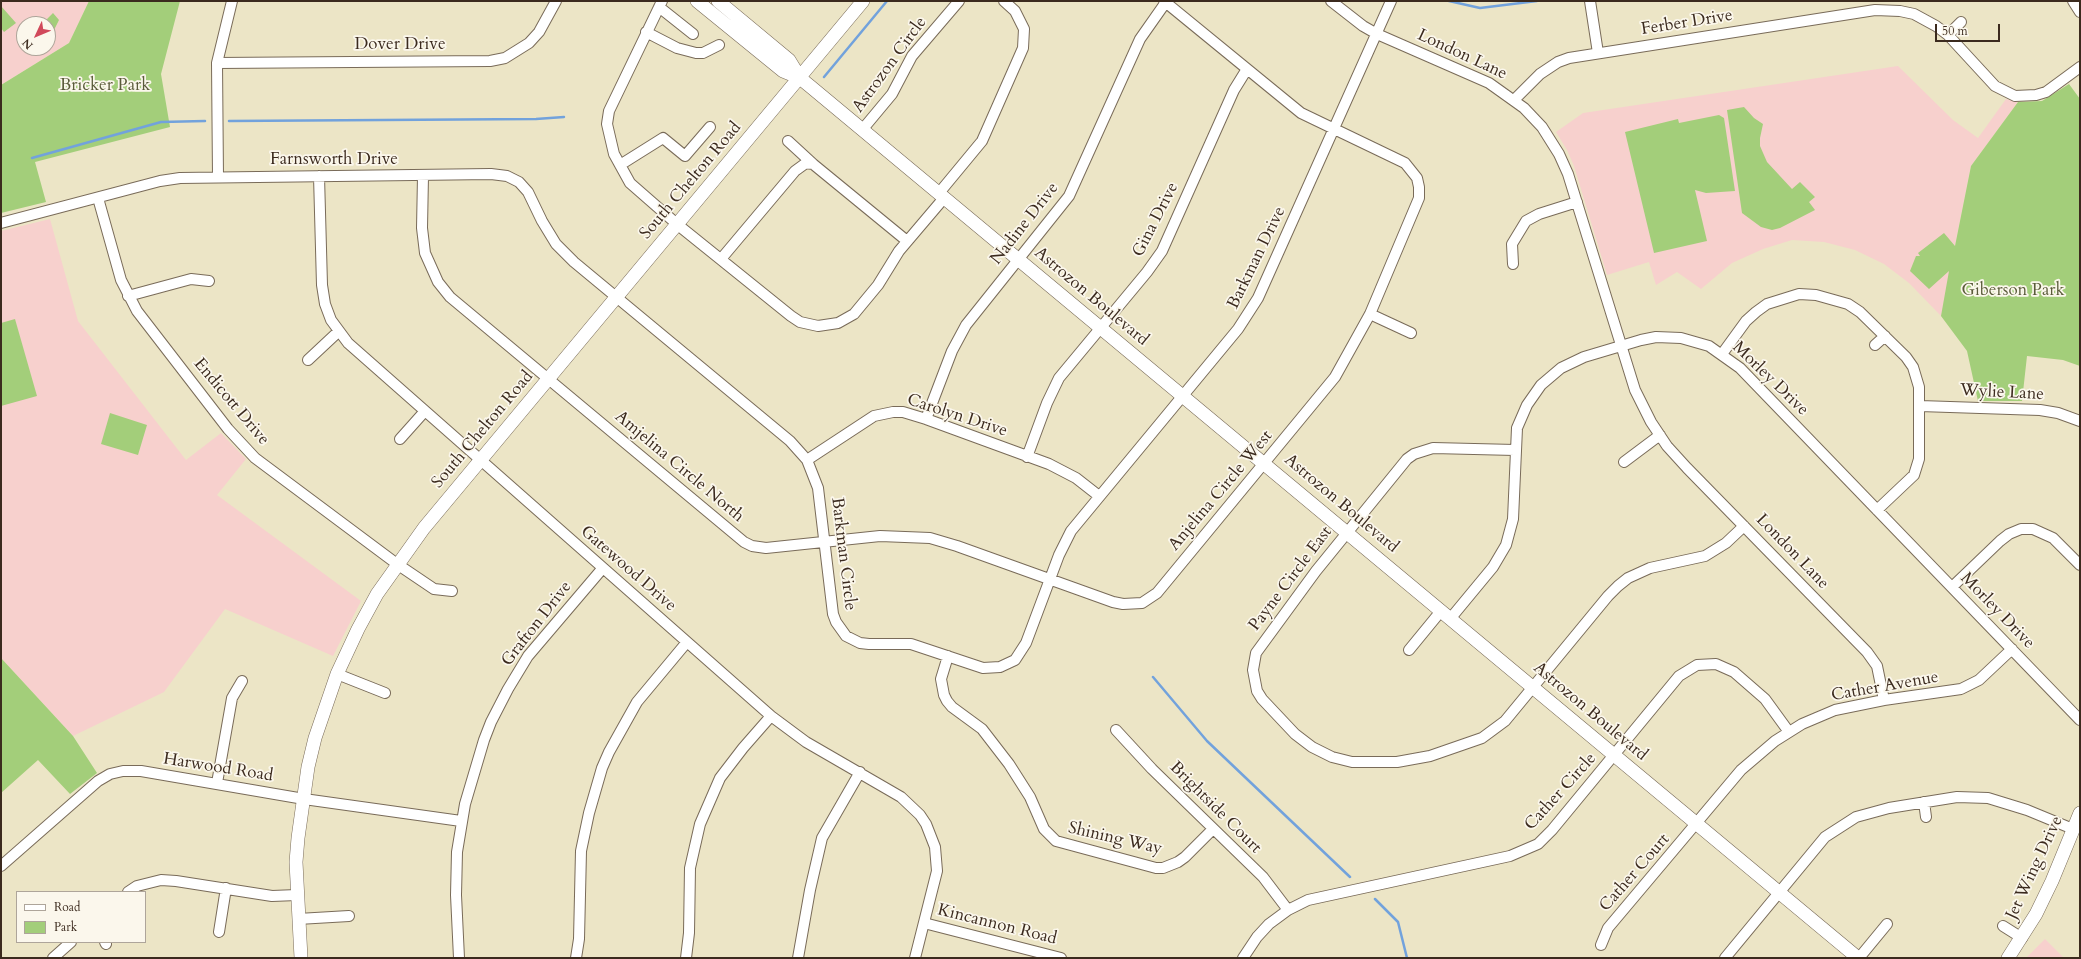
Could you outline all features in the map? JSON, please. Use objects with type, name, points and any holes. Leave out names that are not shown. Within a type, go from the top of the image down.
[{"type":"main road","name":"Astrozon Boulevard","points":[[698,1],[783,71],[800,78],[1614,756],[1859,958]]},
{"type":"main road","name":"Astrozon Boulevard","points":[[718,1],[790,60],[800,78]]},
{"type":"main road","name":"South Chelton Road","points":[[301,958],[297,895],[298,838],[315,738],[337,674],[361,623],[377,594],[424,528],[678,225],[863,1]]},
{"type":"main road","name":"Jet Wing Drive","points":[[2008,958],[2022,938],[2052,881],[2080,812]]},
{"type":"street","points":[[218,177],[217,63],[232,1]]},
{"type":"street","name":"Dover Drive","points":[[217,63],[490,60],[505,58],[529,44],[539,32],[556,1]]},
{"type":"street","name":"Astrozon Circle","points":[[862,130],[892,94],[912,56],[959,1]]},
{"type":"street","points":[[693,34],[660,4],[609,111],[607,124],[609,140],[620,165],[630,183],[678,225],[791,316],[809,324],[828,325],[838,323],[854,314],[878,285],[899,252],[982,141],[1023,48],[1024,29],[1015,11],[1004,1]]},
{"type":"street","name":"London Lane","points":[[1331,1],[1363,26],[1377,34],[1474,75],[1502,90],[1533,116],[1551,140],[1568,174],[1635,390],[1660,435],[1683,464],[1873,659],[1880,676],[1884,700]]},
{"type":"street","name":"Barkman Drive","points":[[1051,579],[1066,540],[1099,496],[1238,329],[1258,298],[1391,1]]},
{"type":"street","points":[[1590,1],[1598,53]]},
{"type":"street","points":[[2073,1],[2080,12]]},
{"type":"street","name":"Anjelina Circle West","points":[[1051,579],[1123,604],[1142,603],[1157,593],[1327,389],[1344,363],[1370,314],[1419,198],[1417,178],[1405,163],[1301,113],[1165,2]]},
{"type":"street","name":"Nadine Drive","points":[[926,419],[958,339],[974,314],[1069,196],[1140,39],[1165,2]]},
{"type":"street","name":"Ferber Drive","points":[[1514,100],[1532,80],[1558,62],[1598,53],[1875,10],[1900,11],[1914,14],[1936,26],[1948,35],[1996,86],[2015,96],[2036,95],[2046,92],[2080,67]]},
{"type":"street","points":[[1948,35],[1960,22]]},
{"type":"street","points":[[646,32],[677,48],[696,54],[702,53],[719,45]]},
{"type":"street","name":"Gina Drive","points":[[1027,457],[1053,389],[1067,368],[1147,272],[1162,251],[1234,90],[1247,69]]},
{"type":"street","points":[[620,165],[663,138],[685,156],[710,127]]},
{"type":"street","points":[[788,141],[813,164],[907,242]]},
{"type":"street","points":[[721,259],[794,171],[806,163],[813,164]]},
{"type":"street","name":"Farnsworth Drive","points":[[1,223],[160,181],[180,178],[491,174],[507,176],[519,182],[528,192],[542,221],[556,244],[574,262],[617,297]]},
{"type":"street","name":"Gatewood Drive","points":[[319,176],[322,285],[330,320],[348,343],[771,716],[806,742],[860,772],[910,804],[920,815],[931,835],[936,853],[937,871],[916,958]]},
{"type":"street","name":"Amjelina Circle North","points":[[423,176],[422,228],[425,253],[430,268],[438,282],[450,297],[744,542],[752,546],[766,548],[880,536],[930,538],[1051,579]]},
{"type":"street","name":"Endicott Drive","points":[[98,198],[121,280],[128,296],[151,330],[228,429],[246,449],[262,462],[397,564],[434,589],[452,592]]},
{"type":"street","points":[[1513,264],[1512,244],[1526,221],[1539,214],[1577,202]]},
{"type":"street","points":[[128,296],[191,279],[209,281]]},
{"type":"street","points":[[1722,354],[1746,321],[1756,312],[1767,304],[1799,294],[1816,295],[1848,304],[1860,312],[1906,356],[1913,367],[1920,387],[1919,459],[1917,467],[1909,481],[1877,510]]},
{"type":"street","name":"Barkman Circle","points":[[617,297],[790,441],[807,460],[818,488],[833,614],[836,622],[846,636],[864,643],[910,644],[972,664],[992,668],[1000,667],[1015,660],[1026,643],[1051,579]]},
{"type":"street","points":[[1370,314],[1411,332]]},
{"type":"street","points":[[308,360],[339,331]]},
{"type":"street","points":[[1875,345],[1884,336]]},
{"type":"street","name":"Morley Drive","points":[[1409,650],[1494,567],[1506,545],[1513,519],[1517,428],[1533,395],[1550,376],[1571,362],[1641,340],[1668,337],[1694,340],[1709,346],[1740,368],[2080,720]]},
{"type":"street","name":"Wylie Lane","points":[[1920,406],[2040,410],[2058,413],[2080,421]]},
{"type":"street","points":[[400,439],[425,411]]},
{"type":"street","name":"Carolyn Drive","points":[[807,460],[874,416],[893,412],[913,415],[926,419],[1067,473],[1099,496]]},
{"type":"street","points":[[1624,462],[1660,435]]},
{"type":"street","name":"Payne Circle East","points":[[1515,450],[1433,448],[1414,454],[1407,459],[1307,582],[1294,604],[1256,653],[1253,666],[1254,681],[1262,699],[1295,734],[1308,744],[1332,758],[1365,763],[1418,759],[1482,738],[1505,720],[1532,687]]},
{"type":"street","points":[[1532,687],[1608,596],[1628,578],[1650,568],[1705,556],[1726,543],[1744,526]]},
{"type":"street","points":[[1952,587],[2000,541],[2009,534],[2021,529],[2033,529],[2053,538],[2080,565]]},
{"type":"street","name":"Grafton Drive","points":[[459,958],[456,875],[461,821],[477,761],[491,722],[508,689],[539,642],[602,568]]},
{"type":"street","points":[[576,958],[581,851],[589,813],[602,768],[609,752],[637,702],[687,642]]},
{"type":"street","name":"Cather Avenue","points":[[1697,824],[1741,770],[1758,754],[1789,732],[1835,710],[1884,700],[1961,689],[1979,680],[2012,649]]},
{"type":"street","name":"Shining Way","points":[[948,656],[941,679],[947,702],[982,729],[1009,764],[1030,797],[1044,829],[1056,841],[1148,866],[1163,868],[1182,860],[1213,829]]},
{"type":"street","name":"Cather Circle","points":[[1243,958],[1262,931],[1297,904],[1323,896],[1510,856],[1530,848],[1552,830],[1679,676],[1697,665],[1716,664],[1734,672],[1765,699],[1789,732]]},
{"type":"street","points":[[337,674],[385,693]]},
{"type":"street","points":[[216,784],[232,698],[242,681]]},
{"type":"street","points":[[686,958],[689,933],[690,868],[700,824],[723,773],[771,716]]},
{"type":"street","name":"Brightside Court","points":[[1116,730],[1271,886],[1288,910]]},
{"type":"street","name":"Harwood Road","points":[[1,866],[89,788],[110,774],[124,771],[140,771],[304,799],[461,821]]},
{"type":"street","points":[[798,958],[810,890],[822,838],[860,772]]},
{"type":"street","points":[[1725,958],[1816,848],[1839,826],[1870,812],[1957,797],[1988,798],[2027,810],[2073,829]]},
{"type":"street","points":[[1924,802],[1926,817]]},
{"type":"street","name":"Cather Court","points":[[1601,945],[1608,928],[1697,824]]},
{"type":"street","points":[[130,891],[137,886],[161,880],[226,888],[272,896],[297,895]]},
{"type":"street","points":[[219,932],[226,888]]},
{"type":"street","points":[[298,919],[349,916]]},
{"type":"street","name":"Kincannon Road","points":[[924,923],[1042,956],[1061,958]]},
{"type":"street","name":"Astrozon Boulevard","points":[[1859,958],[1887,924]]},
{"type":"street","name":"Jet Wing Drive","points":[[2003,926],[2022,938]]},
{"type":"street","points":[[53,958],[70,943]]},
{"type":"shaded area","points":[[1,1],[89,1],[69,43],[56,51],[56,16],[16,16],[16,56],[48,56],[1,85]]},
{"type":"shaded area","points":[[1898,66],[1953,120],[1978,138],[2006,99],[2018,102],[1971,166],[1941,316],[1909,283],[1884,264],[1855,250],[1824,242],[1792,240],[1763,249],[1732,263],[1701,289],[1677,272],[1656,285],[1649,262],[1607,275],[1574,166],[1567,150],[1556,132],[1583,113]]},
{"type":"shaded area","points":[[50,219],[78,321],[186,460],[221,433],[246,459],[217,495],[361,601],[333,656],[225,609],[164,692],[73,736],[1,658],[1,231]]},
{"type":"shaded area","points":[[2045,939],[2064,958],[2026,958]]},
{"type":"green space","name":"Bricker Park","points":[[89,1],[180,1],[161,74],[170,127],[35,162],[46,202],[1,213],[1,85],[48,56],[56,56],[56,51],[69,43]]},
{"type":"green space","points":[[1,6],[16,23],[4,32],[1,28]]},
{"type":"green space","points":[[56,16],[59,20],[56,26]]},
{"type":"green space","name":"Giberson Park","points":[[2069,84],[2080,99],[2080,366],[2063,360],[2027,356],[2022,401],[1978,401],[1967,351],[1941,316],[1949,271],[1929,289],[1910,271],[1916,256],[1920,256],[1918,253],[1944,233],[1955,246],[1971,166],[2018,102],[2042,101]]},
{"type":"green space","points":[[1744,107],[1754,118],[1763,124],[1760,146],[1767,162],[1792,189],[1800,182],[1815,197],[1809,202],[1815,210],[1780,228],[1772,230],[1761,227],[1742,213],[1727,110]]},
{"type":"green space","points":[[1719,115],[1724,118],[1735,191],[1706,193],[1695,190],[1707,241],[1654,253],[1625,132],[1678,119],[1679,123]]},
{"type":"green space","points":[[15,319],[37,396],[1,406],[1,323]]},
{"type":"green space","points":[[110,413],[147,425],[138,455],[101,444]]},
{"type":"green space","points":[[1,658],[73,736],[97,773],[70,794],[38,760],[1,793]]},
{"type":"waterway","points":[[824,77],[887,1]]},
{"type":"waterway","points":[[1449,1],[1480,8],[1537,1]]},
{"type":"waterway","points":[[229,121],[536,119],[564,117]]},
{"type":"waterway","points":[[32,158],[161,122],[205,121]]},
{"type":"waterway","points":[[1153,677],[1207,741],[1350,877]]},
{"type":"waterway","points":[[1375,899],[1398,922],[1407,958]]}]
